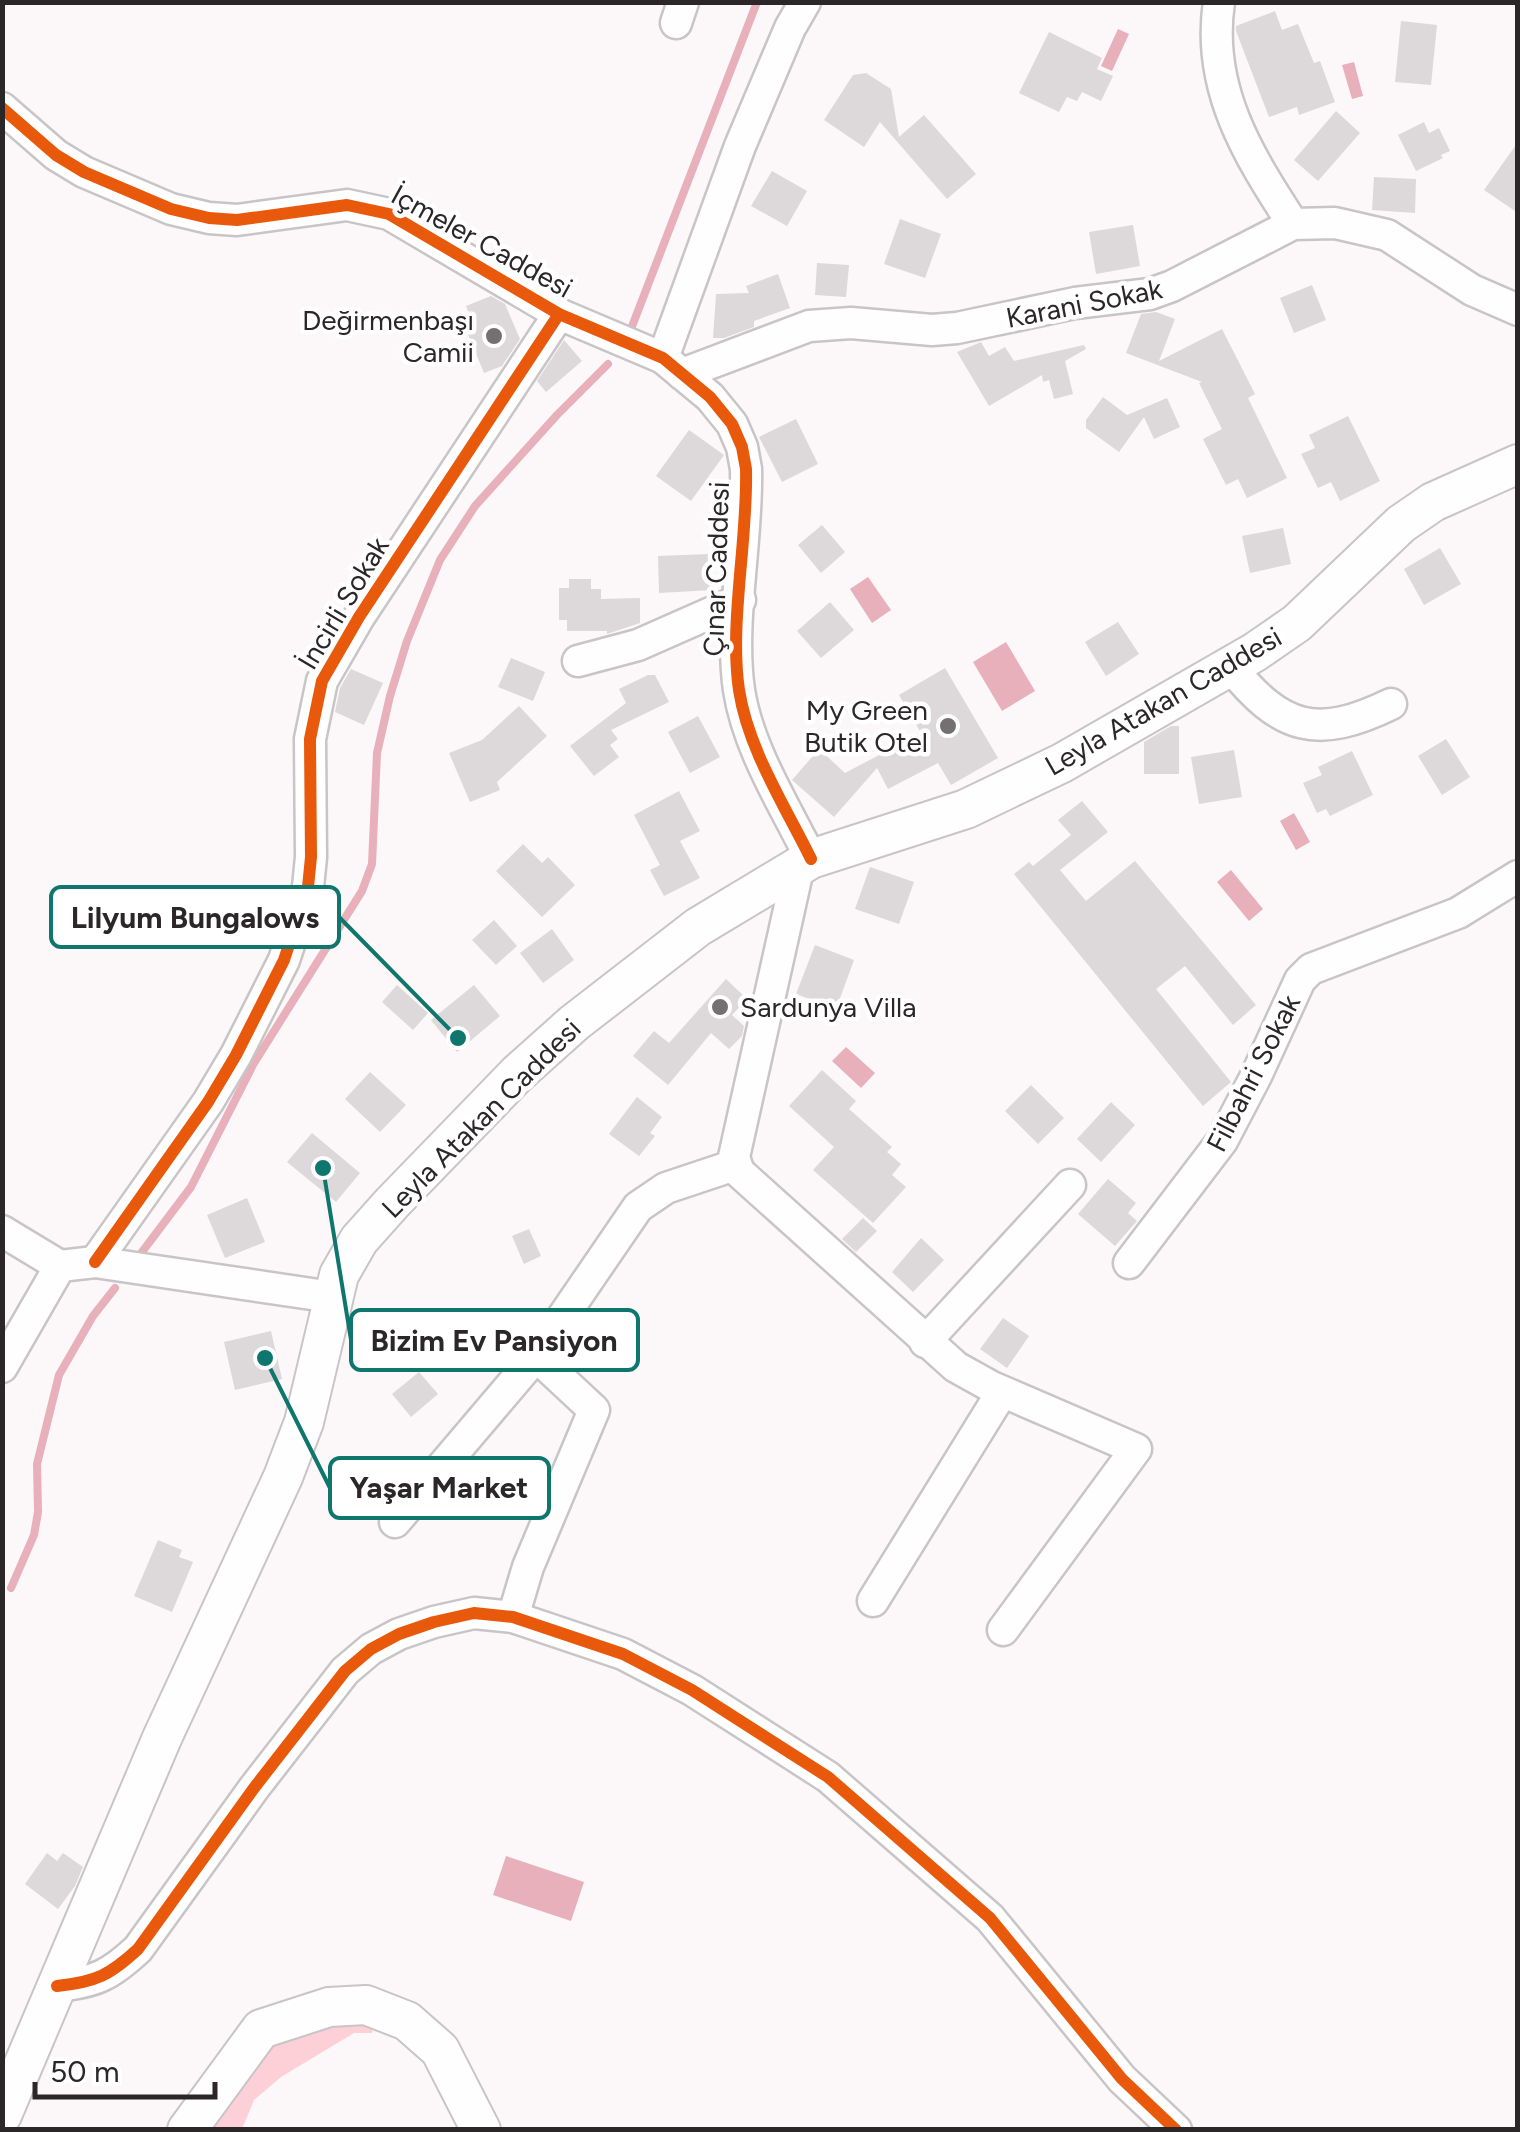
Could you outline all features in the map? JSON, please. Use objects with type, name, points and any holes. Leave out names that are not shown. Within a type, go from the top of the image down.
[{"type":"main road","name":"Leyla Atakan Caddesi","points":[[2,2115],[162,1738],[283,1477],[304,1422],[332,1297],[347,1257],[453,1137],[574,1023],[664,952],[748,894],[805,862],[966,810],[1062,763],[1297,623],[1401,524],[1434,502],[1518,464]]},
{"type":"main road","points":[[188,2130],[261,2029],[329,2006],[366,2005],[407,2020],[440,2050],[481,2130]]},
{"type":"street","points":[[673,366],[746,130],[805,2]]},
{"type":"street","points":[[1220,2],[1215,38],[1225,98],[1244,148],[1293,224]]},
{"type":"street","name":"İçmeler Caddesi","points":[[2,108],[70,164],[121,190],[209,218],[260,219],[326,206],[368,207],[389,214],[559,314],[673,366]]},
{"type":"street","name":"Karani Sokak","points":[[673,366],[809,326],[851,323],[932,330],[957,328],[1075,303],[1150,294],[1293,224],[1334,223],[1386,235],[1472,290],[1518,310]]},
{"type":"street","name":"İncirli Sokak","points":[[96,1262],[208,1102],[284,960],[308,887],[310,740],[322,681],[349,632],[559,314]]},
{"type":"street","name":"Çınar Caddesi","points":[[673,366],[710,397],[732,424],[742,447],[747,489],[737,673],[745,717],[805,862]]},
{"type":"street","points":[[578,661],[638,645],[740,600]]},
{"type":"street","points":[[1230,666],[1262,704],[1298,722],[1340,725],[1391,704]]},
{"type":"street","points":[[805,862],[734,1157],[739,1172],[956,1367],[1002,1392],[1136,1449],[1003,1630]]},
{"type":"street","name":"Filbahri Sokak","points":[[1129,1263],[1222,1140],[1300,980],[1310,968],[1458,914],[1518,876]]},
{"type":"street","points":[[396,1522],[536,1356],[638,1207],[666,1188],[736,1164]]},
{"type":"street","points":[[925,1342],[1070,1185]]},
{"type":"street","points":[[2,1231],[60,1266],[96,1262],[332,1297]]},
{"type":"street","points":[[2,1367],[60,1266]]},
{"type":"street","points":[[513,1617],[528,1567],[594,1410],[536,1356]]},
{"type":"street","points":[[873,1601],[1002,1392]]},
{"type":"street","points":[[58,1986],[100,1979],[138,1948],[345,1671],[399,1634],[474,1613],[513,1617],[623,1654],[692,1690],[828,1777],[990,1918],[1122,2078],[1176,2130]]},
{"type":"shaded area","points":[[1118,29],[1129,34],[1112,71],[1101,66]]},
{"type":"shaded area","points":[[1354,62],[1363,96],[1352,99],[1342,65]]},
{"type":"shaded area","points":[[868,577],[891,610],[872,623],[850,589]]},
{"type":"shaded area","points":[[1006,642],[1035,691],[1002,711],[973,662]]},
{"type":"shaded area","points":[[1294,813],[1310,842],[1296,850],[1280,821]]},
{"type":"shaded area","points":[[1231,870],[1263,909],[1249,921],[1217,882]]},
{"type":"shaded area","points":[[846,1047],[875,1073],[861,1088],[832,1061]]},
{"type":"shaded area","points":[[506,1856],[584,1882],[571,1921],[493,1895]]},
{"type":"shaded area","points":[[375,2020],[372,2033],[354,2033],[281,2077],[254,2100],[242,2129],[206,2130],[257,2059],[302,2023]]},
{"type":"building","points":[[1275,11],[1282,30],[1298,24],[1314,63],[1320,61],[1335,102],[1299,115],[1297,107],[1269,117],[1236,26]]},
{"type":"building","points":[[1401,21],[1437,25],[1431,85],[1395,82]]},
{"type":"building","points":[[1049,32],[1102,58],[1097,69],[1113,76],[1101,101],[1082,92],[1077,101],[1067,97],[1059,112],[1019,93]]},
{"type":"building","points":[[866,73],[891,89],[899,137],[924,115],[976,174],[947,199],[880,122],[864,147],[824,120],[853,75]]},
{"type":"building","points":[[1336,111],[1360,133],[1318,181],[1294,160]]},
{"type":"building","points":[[1424,122],[1429,133],[1439,128],[1450,151],[1416,171],[1398,135]]},
{"type":"building","points":[[1518,142],[1518,213],[1484,190]]},
{"type":"building","points":[[772,171],[807,191],[787,226],[751,206]]},
{"type":"building","points":[[1374,177],[1416,179],[1415,213],[1372,210]]},
{"type":"building","points":[[900,219],[941,234],[925,278],[884,264]]},
{"type":"building","points":[[1133,225],[1140,266],[1096,274],[1089,232]]},
{"type":"building","points":[[817,263],[849,265],[846,297],[815,295]]},
{"type":"building","points":[[778,274],[790,308],[754,321],[754,327],[713,338],[716,294],[749,293],[746,286]]},
{"type":"building","points":[[1312,285],[1326,320],[1294,333],[1280,298]]},
{"type":"building","name":"Değirmenbaşı Camii","points":[[491,296],[505,304],[520,339],[502,366],[484,373],[461,317],[469,314],[466,306]]},
{"type":"building","points":[[1156,312],[1175,319],[1159,361],[1222,329],[1255,394],[1248,398],[1287,478],[1247,498],[1238,479],[1226,485],[1203,439],[1222,429],[1199,383],[1202,382],[1126,353],[1141,314]]},
{"type":"building","points":[[564,340],[582,361],[546,392],[537,381]]},
{"type":"building","points":[[981,342],[989,356],[1005,347],[1014,361],[1084,345],[1086,349],[1065,361],[1073,394],[1054,399],[1049,380],[1043,382],[1042,375],[989,406],[957,352]]},
{"type":"building","points":[[1103,397],[1127,415],[1167,398],[1180,427],[1154,439],[1144,417],[1119,452],[1086,428],[1086,420]]},
{"type":"building","points":[[1348,416],[1380,481],[1340,501],[1331,482],[1318,488],[1301,454],[1315,448],[1309,435]]},
{"type":"building","points":[[796,419],[818,464],[782,482],[759,437]]},
{"type":"building","points":[[689,430],[724,455],[691,501],[656,476]]},
{"type":"building","points":[[822,525],[845,552],[821,573],[798,545]]},
{"type":"building","points":[[1283,528],[1291,564],[1250,573],[1242,536]]},
{"type":"building","points":[[1440,548],[1461,584],[1424,605],[1404,569]]},
{"type":"building","points":[[710,554],[712,590],[659,593],[658,556]]},
{"type":"building","points":[[569,579],[591,579],[591,589],[601,589],[601,599],[640,598],[640,623],[607,634],[567,631],[567,620],[559,620],[559,588],[569,588]]},
{"type":"building","points":[[830,602],[854,630],[821,658],[797,631]]},
{"type":"building","points":[[1118,622],[1139,654],[1106,676],[1085,642]]},
{"type":"building","points":[[511,658],[545,672],[533,701],[498,687]]},
{"type":"building","points":[[945,668],[998,758],[951,785],[938,763],[888,789],[877,768],[834,817],[792,780],[819,749],[845,773],[921,733],[899,695]]},
{"type":"building","points":[[351,669],[383,683],[364,725],[335,712],[340,688]]},
{"type":"building","points":[[655,675],[669,702],[611,730],[618,739],[610,745],[619,757],[594,776],[570,746],[626,703],[619,689]]},
{"type":"building","points":[[519,706],[547,736],[497,782],[500,790],[470,802],[449,753],[482,740]]},
{"type":"building","points":[[698,716],[720,757],[690,773],[668,732]]},
{"type":"building","points":[[1171,726],[1179,726],[1179,774],[1144,774],[1144,742]]},
{"type":"building","points":[[1446,739],[1470,777],[1442,795],[1418,756]]},
{"type":"building","points":[[1234,750],[1242,797],[1199,804],[1191,757]]},
{"type":"building","points":[[1352,751],[1373,795],[1330,816],[1326,809],[1317,813],[1303,783],[1322,775],[1318,767]]},
{"type":"building","points":[[679,791],[700,831],[680,841],[700,878],[664,896],[650,870],[660,865],[634,815]]},
{"type":"building","points":[[1082,801],[1108,832],[1060,870],[1086,901],[1135,861],[1256,1005],[1233,1025],[1185,966],[1156,989],[1231,1082],[1203,1106],[1014,874],[1029,862],[1033,866],[1071,835],[1058,820]]},
{"type":"building","points":[[523,844],[542,863],[548,857],[575,885],[542,917],[496,871]]},
{"type":"building","points":[[870,867],[914,882],[899,924],[855,909]]},
{"type":"building","points":[[494,920],[517,946],[496,965],[472,940]]},
{"type":"building","points":[[552,929],[574,960],[543,983],[520,953]]},
{"type":"building","points":[[815,945],[854,960],[836,1009],[796,994]]},
{"type":"building","points":[[726,979],[747,999],[732,1015],[744,1026],[742,1036],[729,1049],[711,1033],[668,1085],[633,1056],[654,1031],[669,1043]]},
{"type":"building","points":[[397,985],[428,1013],[413,1030],[382,1002]]},
{"type":"building","points":[[474,985],[500,1016],[457,1052],[431,1020]]},
{"type":"building","points":[[822,1070],[856,1101],[849,1109],[892,1147],[887,1152],[901,1164],[892,1175],[906,1187],[873,1223],[813,1170],[834,1147],[789,1106]]},
{"type":"building","points":[[370,1072],[406,1105],[380,1132],[345,1099]]},
{"type":"building","points":[[1031,1085],[1064,1118],[1038,1144],[1005,1111]]},
{"type":"building","points":[[637,1097],[662,1117],[650,1133],[655,1136],[639,1156],[609,1134]]},
{"type":"building","points":[[1111,1102],[1135,1125],[1101,1162],[1077,1139]]},
{"type":"building","points":[[312,1133],[360,1173],[336,1202],[287,1162]]},
{"type":"building","points":[[1108,1179],[1136,1203],[1128,1213],[1137,1221],[1115,1246],[1078,1214]]},
{"type":"building","points":[[247,1198],[265,1242],[225,1258],[207,1215]]},
{"type":"building","points":[[863,1218],[877,1231],[856,1252],[842,1239]]},
{"type":"building","points":[[529,1229],[541,1256],[524,1264],[512,1236]]},
{"type":"building","points":[[921,1238],[944,1260],[913,1292],[892,1272]]},
{"type":"building","points":[[1003,1318],[1029,1336],[1007,1368],[980,1349]]},
{"type":"building","points":[[271,1331],[282,1379],[235,1390],[224,1342]]},
{"type":"building","points":[[419,1372],[438,1394],[411,1417],[392,1394]]},
{"type":"building","points":[[158,1540],[182,1550],[179,1557],[193,1562],[172,1612],[134,1596]]},
{"type":"building","points":[[47,1853],[57,1861],[63,1853],[83,1867],[58,1909],[25,1884]]},
{"type":"waterway","points":[[631,329],[757,2]]},
{"type":"waterway","points":[[142,1252],[191,1187],[254,1063],[362,891],[372,864],[377,753],[390,696],[407,641],[440,560],[475,506],[608,364]]},
{"type":"waterway","points":[[11,1588],[34,1535],[38,1512],[37,1464],[59,1375],[93,1316],[115,1288]]},
{"type":"cycle path","points":[[2,108],[56,155],[84,172],[171,209],[237,220],[347,205],[389,214],[559,314],[663,358],[710,397],[732,424],[746,469],[736,637],[739,690],[750,734],[811,859]]},
{"type":"cycle path","points":[[95,1262],[208,1102],[284,960],[308,887],[310,739],[322,681],[359,617],[559,314]]},
{"type":"cycle path","points":[[57,1986],[102,1976],[138,1949],[254,1788],[345,1671],[371,1649],[434,1622],[474,1613],[513,1617],[623,1654],[692,1690],[828,1777],[990,1918],[1122,2079],[1176,2130]]},
{"type":"place","name":"Değirmenbaşı Camii","points":[[494,336]]},
{"type":"place","name":"My Green Butik Otel","points":[[948,726]]},
{"type":"place","name":"Sardunya Villa","points":[[720,1007]]},
{"type":"place","name":"Lilyum Bungalows","points":[[458,1038]]},
{"type":"place","name":"Bizim Ev Pansiyon","points":[[323,1168]]},
{"type":"place","name":"Yaşar Market","points":[[265,1358]]}]
